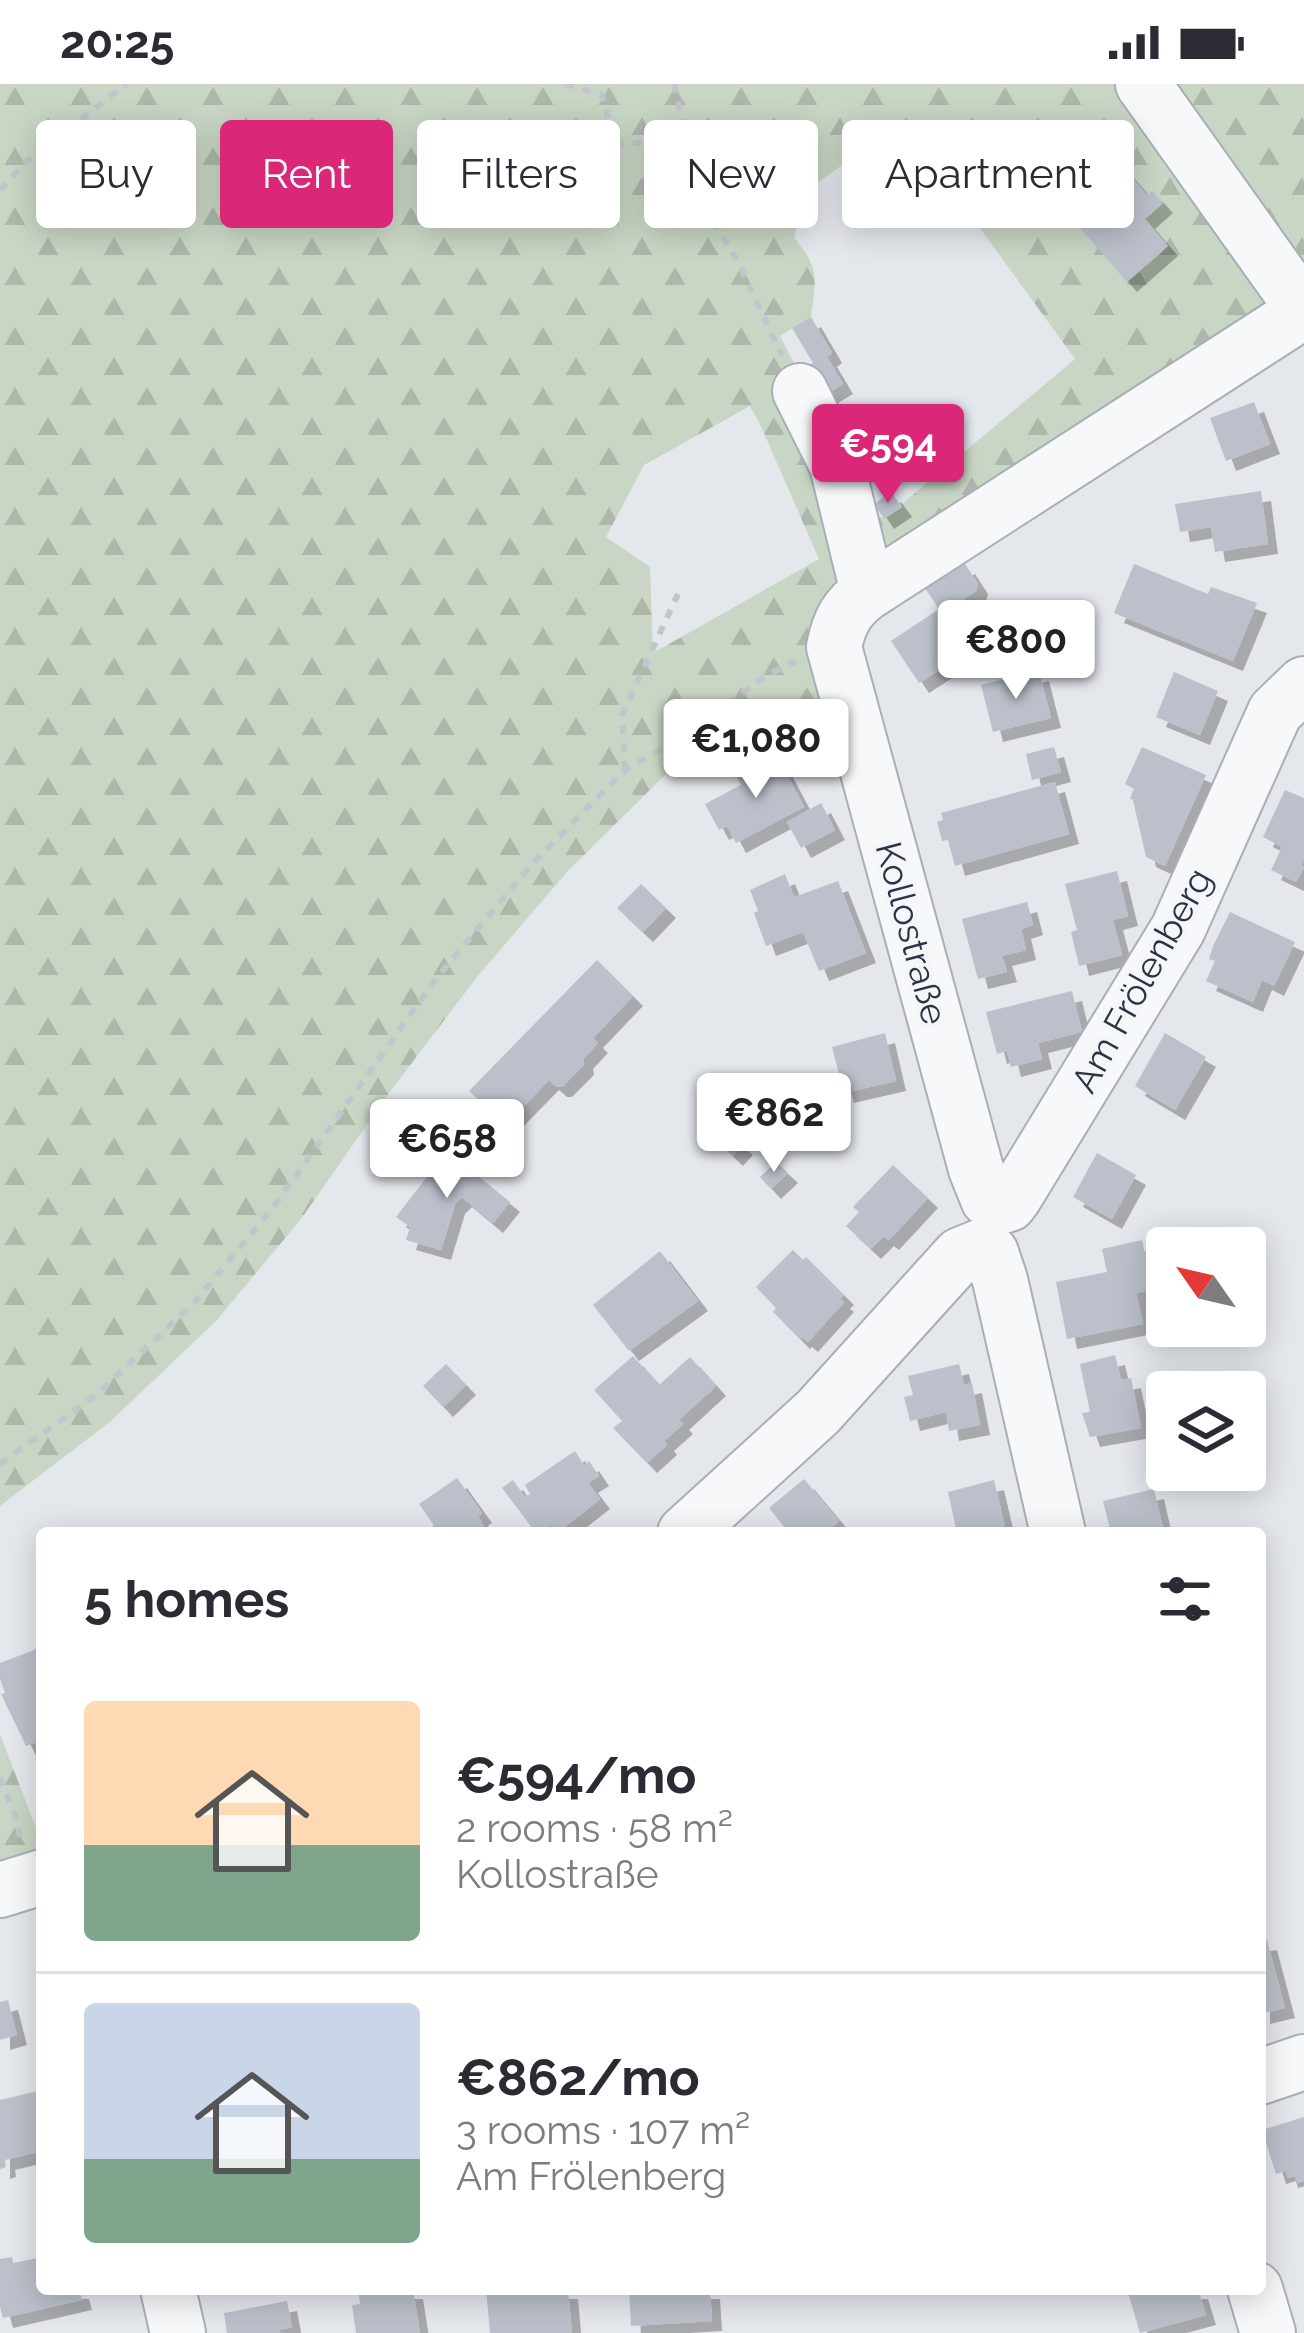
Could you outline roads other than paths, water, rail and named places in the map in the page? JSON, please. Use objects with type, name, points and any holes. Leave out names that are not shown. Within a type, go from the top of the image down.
[{"type":"street","points":[[800,391],[837,465],[868,592],[1304,310],[1143,84]]},
{"type":"street","name":"Kollostraße","points":[[868,592],[846,611],[833,647],[980,1186],[988,1199],[991,1252],[1057,1527]]},
{"type":"street","name":"Am Frölenberg","points":[[693,1527],[818,1412],[1015,1196],[1178,929],[1275,712],[1304,684]]},
{"type":"street","points":[[1266,2075],[1304,2062]]},
{"type":"street","points":[[169,2295],[178,2333]]},
{"type":"street","points":[[1257,2295],[1268,2333]]}]
